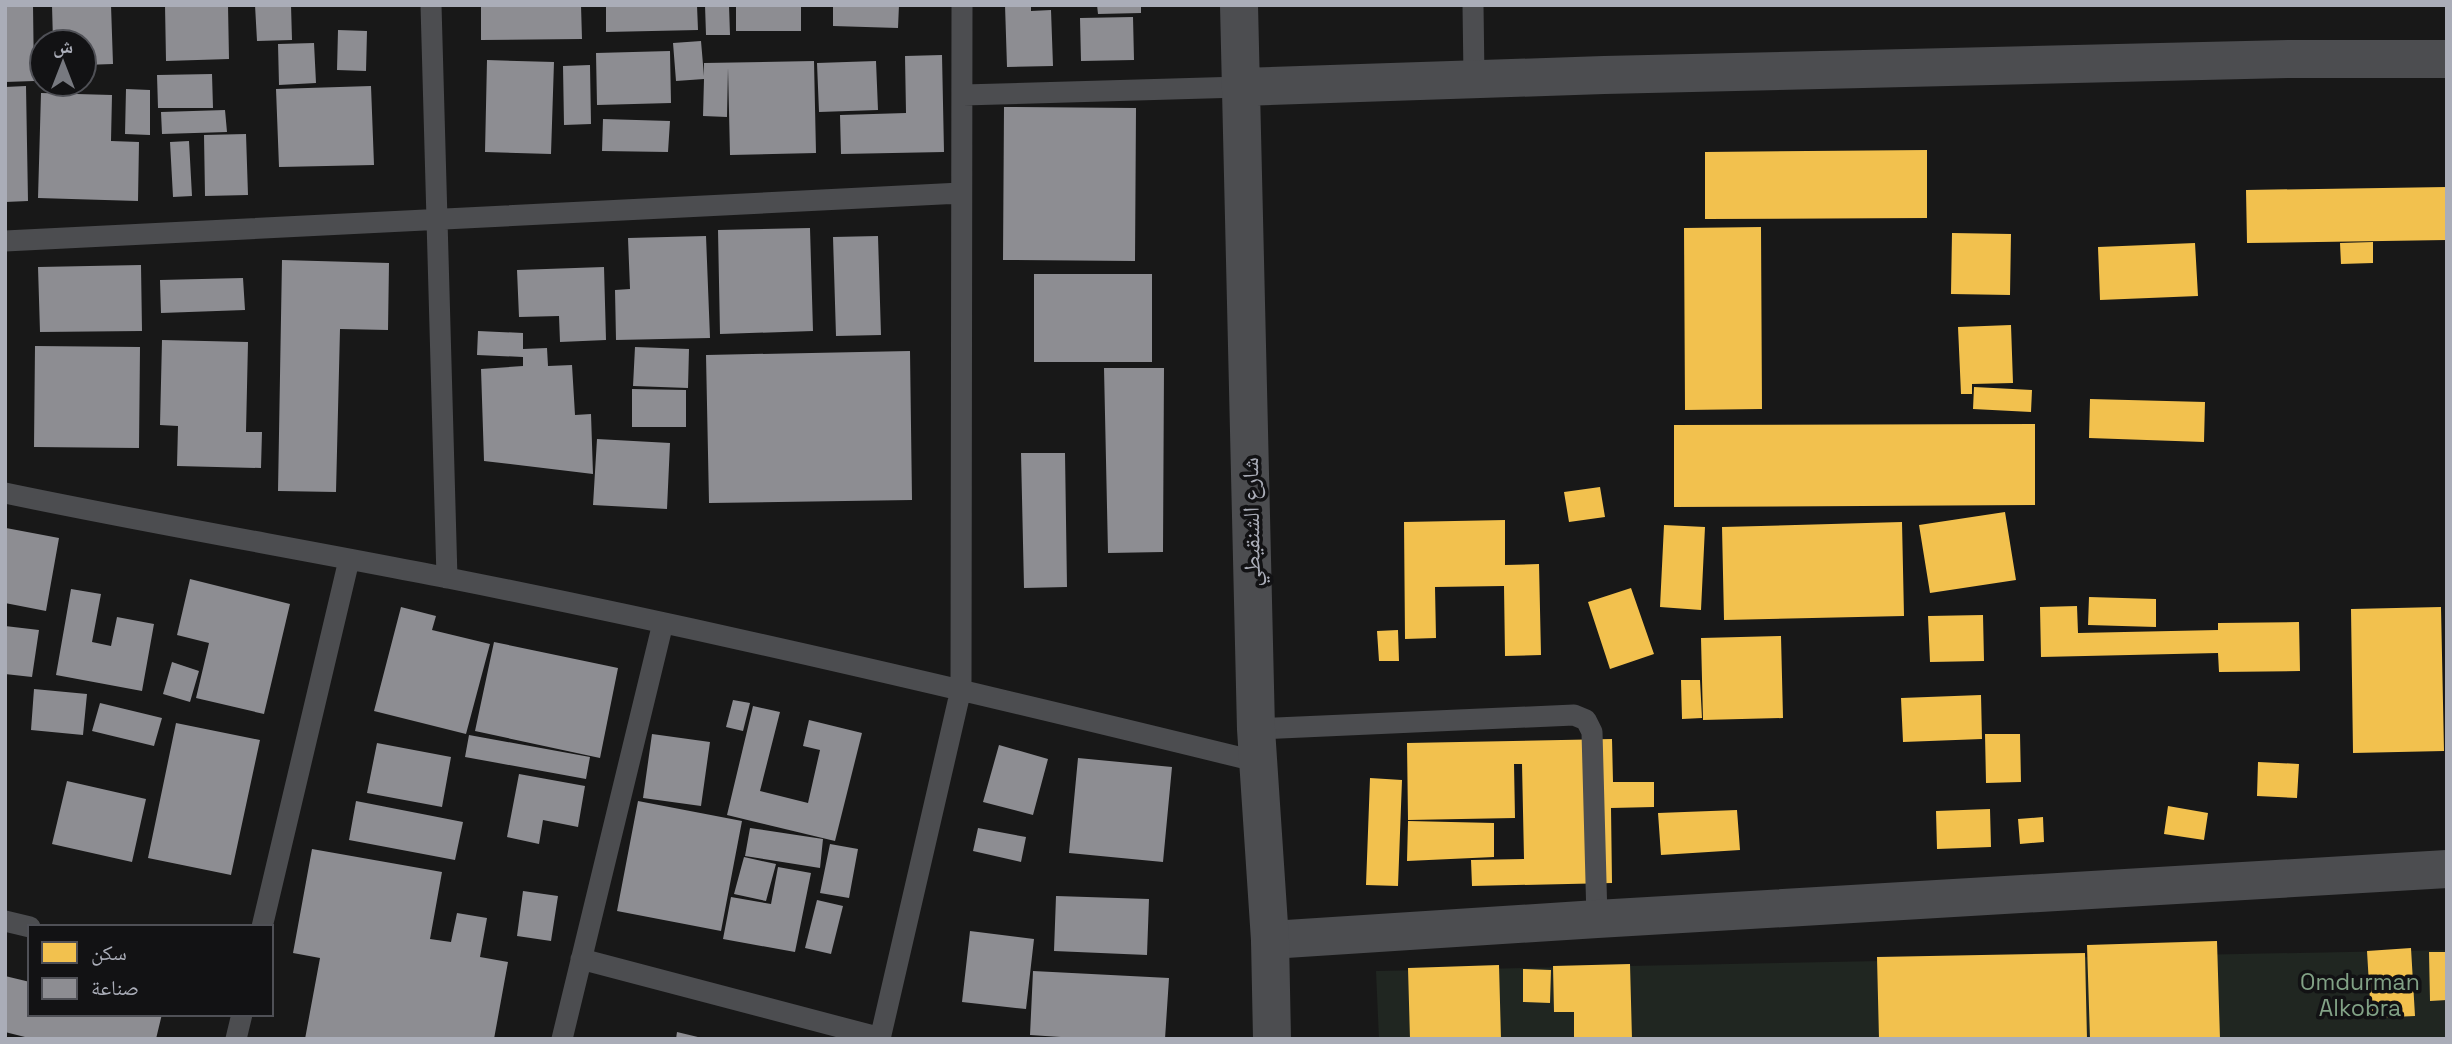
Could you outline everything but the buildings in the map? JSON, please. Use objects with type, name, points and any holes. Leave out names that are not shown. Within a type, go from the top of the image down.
[{"type":"street","name":"شارع الشنقيطي","points":[[1240,5],[1258,746],[1270,940],[1272,1039]]},
{"type":"street","points":[[1241,87],[1474,78],[2288,59],[2447,59]]},
{"type":"street","points":[[1270,940],[2447,869]]},
{"type":"lane","points":[[431,5],[447,578]]},
{"type":"lane","points":[[581,959],[881,1038],[961,688],[962,5]]},
{"type":"lane","points":[[1473,5],[1474,78]]},
{"type":"lane","points":[[963,95],[1241,87]]},
{"type":"lane","points":[[5,241],[961,193]]},
{"type":"lane","points":[[5,494],[447,578],[961,688],[1258,746],[1574,715],[1586,720],[1592,732],[1597,919]]},
{"type":"lane","points":[[262,925],[349,560]]},
{"type":"lane","points":[[562,1039],[663,623]]},
{"type":"lane","points":[[5,921],[28,927]]},
{"type":"lane","points":[[236,1039],[242,1016]]},
{"type":"green space","name":"Omdurman Alkobra","points":[[2447,950],[2447,1039],[1379,1039],[1376,971]]}]
